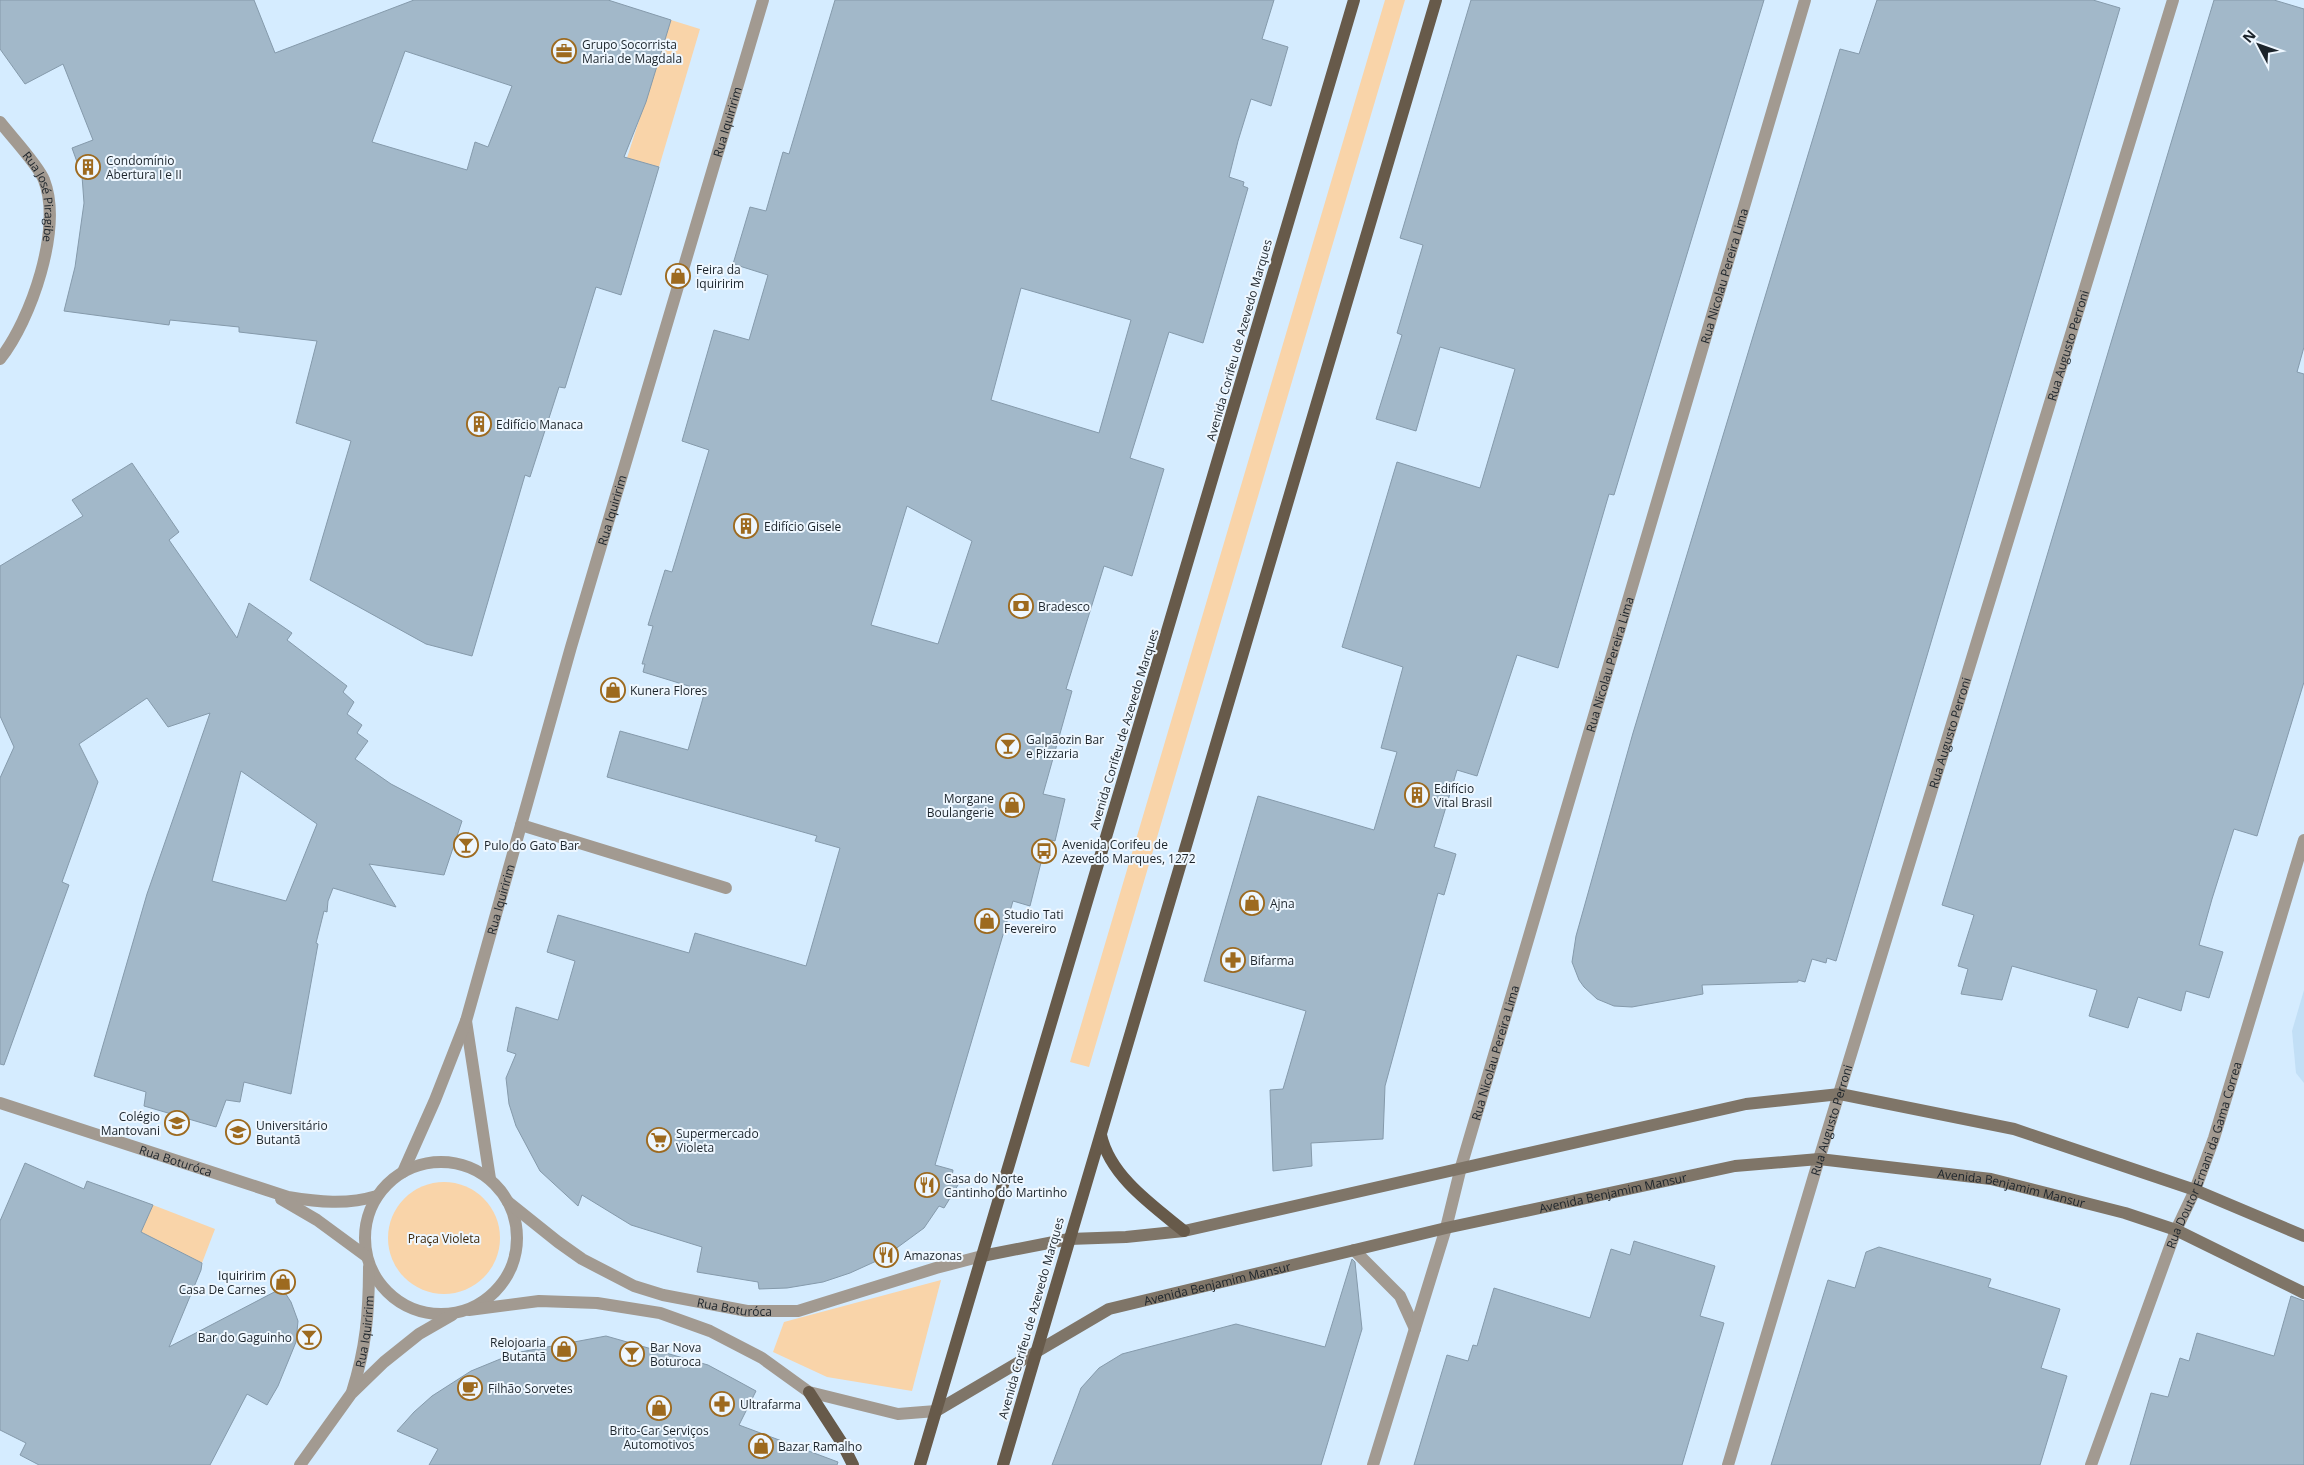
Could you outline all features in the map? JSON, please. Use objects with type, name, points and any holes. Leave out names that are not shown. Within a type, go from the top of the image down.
[{"type":"main road","name":"Avenida Corifeu de Azevedo Marques","points":[[920,1465],[1354,0]]},
{"type":"main road","name":"Avenida Corifeu de Azevedo Marques","points":[[1002,1465],[1436,0]]},
{"type":"main road","points":[[982,1256],[1069,1240],[1184,1231],[1746,1104],[1840,1094],[2014,1130],[2196,1190],[2304,1236]]},
{"type":"main road","points":[[1100,1133],[1105,1152],[1140,1195],[1184,1231]]},
{"type":"main road","name":"Avenida Benjamim Mansur","points":[[936,1412],[1109,1309],[1446,1228],[1735,1166],[1819,1159],[1991,1179],[2125,1213],[2176,1230],[2304,1293]]},
{"type":"main road","points":[[809,1392],[842,1443],[853,1465]]},
{"type":"street","name":"Rua Iquiririm","points":[[403,1172],[435,1100],[466,1021],[577,628],[763,0]]},
{"type":"street","name":"Rua Nicolau Pereira Lima","points":[[1373,1465],[1446,1228],[1461,1167],[1805,0]]},
{"type":"street","name":"Rua Augusto Perroni","points":[[1728,1465],[1819,1159],[2173,0]]},
{"type":"street","name":"Rua José Piragibe","points":[[0,122],[44,178],[51,204],[47,241],[35,293],[11,345],[0,359]]},
{"type":"street","points":[[521,825],[726,888]]},
{"type":"street","name":"Rua Doutor Ernani da Gama Correa","points":[[2091,1465],[2176,1230],[2196,1190],[2214,1138],[2304,840]]},
{"type":"street","name":"Rua Iquiririm","points":[[466,1021],[490,1179]]},
{"type":"street","name":"Rua Boturóca","points":[[0,1103],[265,1190],[295,1198],[333,1202],[357,1202],[377,1196]]},
{"type":"street","points":[[448,1162],[470,1168],[490,1179],[508,1202],[517,1226],[516,1252],[508,1276],[491,1297],[468,1310],[452,1314],[426,1314],[402,1305],[382,1288],[368,1261],[364,1236],[368,1215],[377,1196],[389,1182],[403,1172],[425,1163],[448,1162]]},
{"type":"street","name":"Rua Boturóca","points":[[265,1190],[317,1220],[368,1261]]},
{"type":"street","name":"Rua Boturóca","points":[[508,1202],[547,1235],[582,1259],[634,1286],[663,1296],[747,1310],[798,1311],[936,1268],[982,1256]]},
{"type":"street","points":[[1354,1250],[1400,1296],[1415,1329]]},
{"type":"street","name":"Rua Iquiririm","points":[[351,1394],[363,1355],[366,1334],[368,1261]]},
{"type":"street","points":[[660,1313],[663,1296]]},
{"type":"street","name":"Rua Boturóca","points":[[468,1310],[539,1301],[597,1303],[660,1313],[710,1331],[762,1358],[809,1392],[898,1414],[936,1412]]},
{"type":"street","name":"Rua Iquiririm","points":[[300,1465],[351,1394],[406,1343],[452,1314]]},
{"type":"shaded area","points":[[2304,990],[2304,1083],[2296,1073],[2292,1031]]},
{"type":"green space","points":[[1385,0],[1405,0],[1089,1067],[1070,1062]]},
{"type":"green space","points":[[671,20],[700,29],[659,167],[627,158]]},
{"type":"green space","name":"Praça Violeta","points":[[444,1182],[466,1186],[484,1198],[496,1216],[500,1238],[496,1260],[484,1278],[466,1290],[444,1294],[422,1290],[404,1278],[392,1260],[388,1238],[392,1216],[404,1198],[422,1186]]},
{"type":"green space","points":[[153,1205],[215,1229],[202,1263],[141,1232]]},
{"type":"green space","points":[[941,1280],[912,1391],[827,1377],[773,1352],[784,1322]]},
{"type":"building","points":[[0,0],[254,0],[275,53],[414,0],[608,0],[671,20],[646,102],[624,157],[659,167],[621,295],[596,287],[565,388],[559,387],[530,477],[525,475],[472,656],[426,644],[310,580],[351,441],[296,423],[317,341],[239,332],[239,327],[170,320],[169,325],[64,311],[75,267],[84,203],[82,176],[72,148],[93,140],[63,64],[25,84],[0,49]],"holes":[[[405,51],[512,86],[488,147],[475,142],[467,170],[372,142]]]},
{"type":"building","points":[[835,0],[1274,0],[1262,39],[1288,47],[1271,106],[1251,99],[1238,141],[1229,177],[1244,182],[1243,186],[1248,188],[1203,343],[1169,332],[1130,458],[1164,469],[1132,576],[1104,566],[1066,689],[1072,691],[1043,794],[1065,799],[1055,841],[1047,839],[1030,906],[1013,901],[935,1165],[953,1170],[952,1177],[961,1180],[944,1208],[939,1206],[924,1228],[883,1258],[850,1273],[823,1282],[787,1288],[759,1289],[758,1282],[697,1272],[702,1247],[631,1225],[582,1195],[578,1206],[540,1171],[516,1126],[509,1104],[506,1078],[516,1054],[507,1051],[516,1007],[558,1020],[575,961],[547,952],[558,915],[689,953],[695,933],[806,966],[840,848],[815,841],[817,836],[607,777],[620,731],[688,750],[705,691],[643,672],[645,664],[642,664],[653,626],[648,625],[665,570],[672,572],[709,450],[682,441],[714,330],[749,340],[768,275],[733,264],[750,207],[766,211],[783,152],[789,154]],"holes":[[[1021,288],[1131,320],[1099,433],[991,400]],[[907,506],[972,541],[938,644],[871,625]]]},
{"type":"building","points":[[1471,0],[1764,0],[1614,495],[1609,494],[1558,668],[1517,655],[1477,776],[1457,770],[1434,847],[1456,854],[1444,895],[1438,893],[1385,1086],[1383,1139],[1311,1143],[1312,1166],[1273,1171],[1270,1090],[1283,1089],[1306,1011],[1204,981],[1258,796],[1374,830],[1397,752],[1381,748],[1403,667],[1342,647],[1397,462],[1480,488],[1515,369],[1440,347],[1416,431],[1376,419],[1402,335],[1397,333],[1423,245],[1400,238]]},
{"type":"building","points":[[1877,0],[2093,0],[2120,8],[1836,961],[1827,958],[1826,963],[1812,959],[1805,982],[1798,980],[1798,982],[1702,985],[1703,994],[1632,1007],[1614,1006],[1597,999],[1579,980],[1572,962],[1576,936],[1633,733],[1840,49],[1859,54]]},
{"type":"building","points":[[2214,0],[2274,0],[2304,9],[2304,347],[2297,372],[2304,374],[2304,682],[2257,836],[2234,829],[2212,899],[2199,945],[2223,952],[2209,998],[2186,991],[2181,1011],[2138,997],[2128,1028],[2089,1016],[2097,990],[2012,966],[2002,1000],[1961,994],[1968,969],[1958,966],[1974,915],[1942,905]]},
{"type":"building","points":[[132,463],[179,532],[169,540],[237,638],[249,603],[292,633],[287,640],[347,686],[343,692],[354,702],[347,714],[362,725],[357,733],[368,741],[355,759],[391,784],[462,821],[444,875],[369,864],[396,907],[333,888],[328,901],[327,912],[324,911],[316,943],[318,944],[291,1094],[244,1082],[240,1102],[226,1100],[216,1127],[144,1106],[146,1092],[94,1076],[147,894],[210,713],[168,727],[147,698],[79,744],[98,782],[62,882],[69,885],[4,1065],[0,1064],[0,778],[14,747],[0,716],[0,566],[83,516],[72,500]],"holes":[[[241,771],[317,824],[286,901],[212,881]]]},
{"type":"building","points":[[25,1163],[84,1189],[87,1181],[153,1205],[141,1232],[202,1263],[201,1270],[169,1347],[282,1288],[291,1302],[298,1321],[296,1342],[278,1386],[267,1405],[247,1394],[210,1465],[39,1465],[20,1455],[26,1443],[0,1430],[0,1221]]},
{"type":"building","points":[[1634,1241],[1715,1266],[1700,1316],[1724,1323],[1682,1465],[1414,1465],[1447,1355],[1468,1361],[1473,1345],[1477,1346],[1494,1288],[1590,1318],[1611,1249],[1630,1255]]},
{"type":"building","points":[[1879,1247],[1991,1279],[1988,1287],[2060,1309],[2041,1368],[2067,1376],[2040,1465],[1771,1465],[1828,1280],[1855,1288],[1866,1252]]},
{"type":"building","points":[[1352,1259],[1355,1262],[1362,1329],[1321,1465],[1052,1465],[1081,1388],[1099,1368],[1122,1354],[1236,1324],[1325,1347]]},
{"type":"building","points":[[2291,1296],[2304,1301],[2304,1465],[2130,1465],[2151,1393],[2168,1397],[2180,1358],[2189,1361],[2197,1333],[2274,1356]]},
{"type":"building","points":[[606,1336],[708,1365],[756,1391],[739,1425],[838,1462],[837,1465],[429,1465],[438,1449],[397,1431],[432,1396],[471,1371],[515,1353]]},
{"type":"place","name":"Grupo Socorrista Maria de Magdala","points":[[564,51]]},
{"type":"place","name":"Condomínio Abertura I e II","points":[[88,167]]},
{"type":"place","name":"Feira da Iquiririm","points":[[678,276]]},
{"type":"place","name":"Edifício Manaca","points":[[479,424]]},
{"type":"place","name":"Edifício Gisele","points":[[746,526]]},
{"type":"place","name":"Bradesco","points":[[1021,606]]},
{"type":"place","name":"Kunera Flores","points":[[613,690]]},
{"type":"place","name":"Galpãozin Bar e Pizzaria","points":[[1008,746]]},
{"type":"place","name":"Edifício Vital Brasil","points":[[1417,795]]},
{"type":"place","name":"Morgane Boulangerie","points":[[1012,805]]},
{"type":"place","name":"Pulo do Gato Bar","points":[[466,845]]},
{"type":"place","name":"Avenida Corifeu de Azevedo Marques, 1272","points":[[1044,851]]},
{"type":"place","name":"Ajna","points":[[1252,903]]},
{"type":"place","name":"Studio Tati Fevereiro","points":[[987,921]]},
{"type":"place","name":"Bifarma","points":[[1233,960]]},
{"type":"place","name":"Colégio Mantovani","points":[[177,1123]]},
{"type":"place","name":"Universitário Butantã","points":[[238,1132]]},
{"type":"place","name":"Supermercado Violeta","points":[[659,1140]]},
{"type":"place","name":"Casa do Norte Cantinho do Martinho","points":[[927,1185]]},
{"type":"place","name":"Amazonas","points":[[886,1255]]},
{"type":"place","name":"Iquiririm Casa De Carnes","points":[[283,1282]]},
{"type":"place","name":"Bar do Gaguinho","points":[[309,1337]]},
{"type":"place","name":"Relojoaria Butantã","points":[[564,1349]]},
{"type":"place","name":"Bar Nova Boturoca","points":[[632,1354]]},
{"type":"place","name":"Filhão Sorvetes","points":[[470,1388]]},
{"type":"place","name":"Ultrafarma","points":[[722,1404]]},
{"type":"place","name":"Brito-Car Serviços Automotivos","points":[[659,1408]]},
{"type":"place","name":"Bazar Ramalho","points":[[761,1446]]}]
